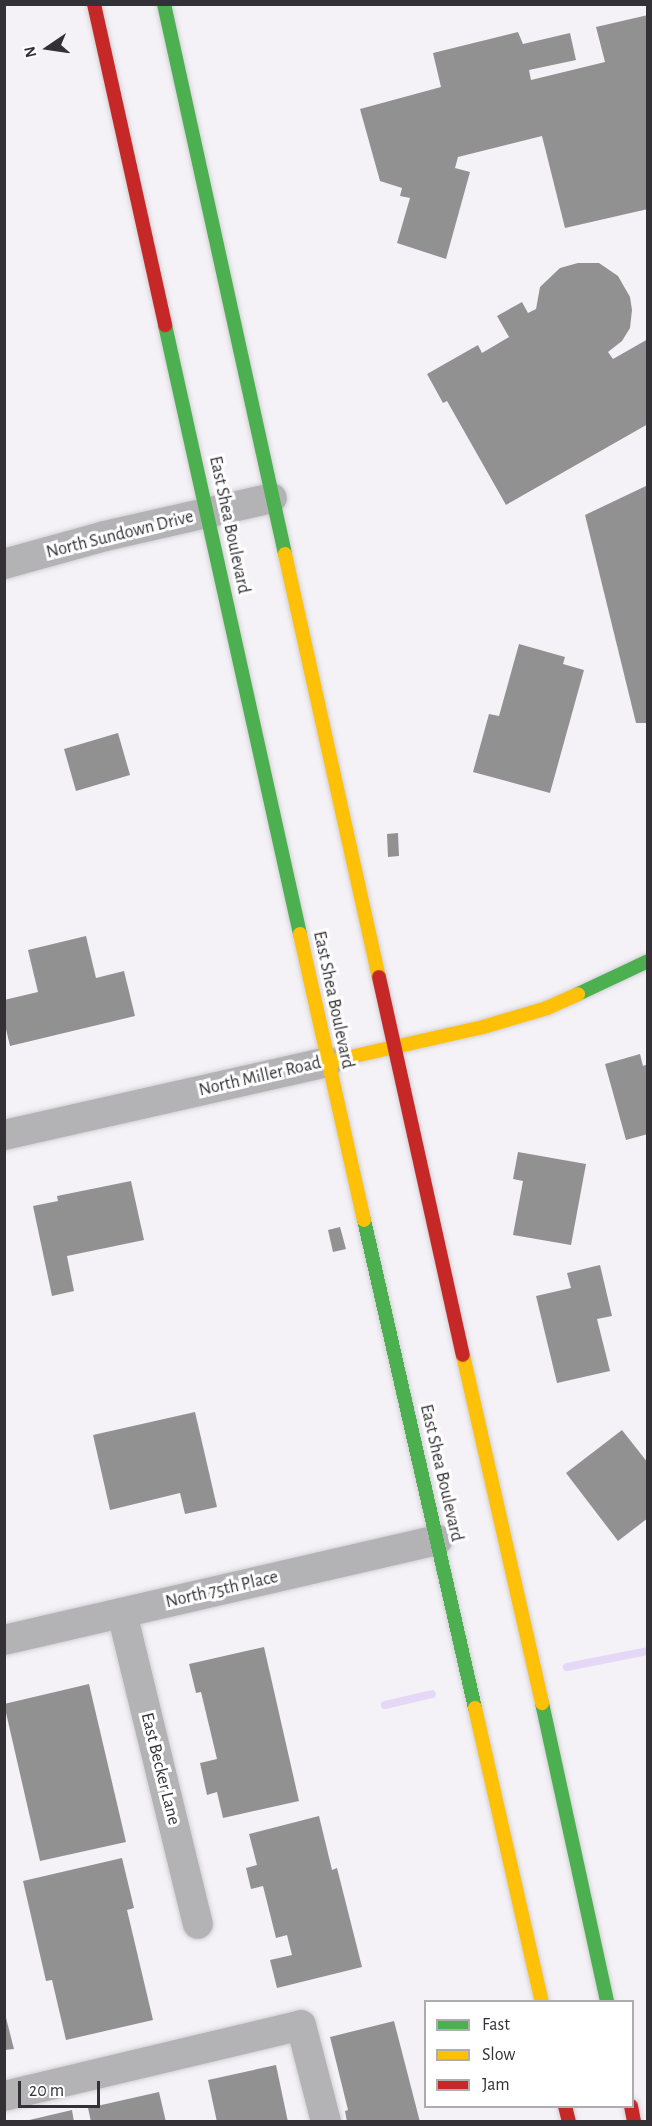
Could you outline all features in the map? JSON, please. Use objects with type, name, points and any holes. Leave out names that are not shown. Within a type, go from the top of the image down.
[{"type":"main road","name":"East Shea Boulevard","points":[[94,4],[328,1062],[542,2000]]},
{"type":"main road","points":[[164,4],[272,498],[338,785],[393,1047],[550,1738],[607,2000]]},
{"type":"main road","name":"North Miller Road","points":[[328,1062],[483,1027],[547,1008],[648,961]]},
{"type":"street","name":"North Sundown Drive","points":[[4,564],[105,536],[272,498]]},
{"type":"street","name":"North Miller Road","points":[[4,1135],[328,1062]]},
{"type":"street","name":"North 75th Place","points":[[4,1640],[438,1540]]},
{"type":"street","name":"East Becker Lane","points":[[122,1613],[198,1924]]},
{"type":"street","points":[[4,2096],[301,2025],[326,2121]]},
{"type":"building","points":[[648,15],[648,209],[565,228],[542,136],[458,157],[455,168],[470,172],[446,259],[397,243],[410,198],[400,196],[402,188],[380,181],[360,109],[441,87],[433,53],[518,32],[523,44],[570,33],[576,60],[529,70],[531,80],[605,62],[596,27]]},
{"type":"building","points":[[578,263],[599,263],[618,276],[630,297],[632,310],[630,328],[622,341],[608,352],[613,359],[648,339],[648,424],[506,505],[447,401],[443,403],[427,374],[478,345],[482,353],[509,337],[497,316],[522,302],[528,313],[536,309],[540,287],[560,268]]},
{"type":"building","points":[[648,485],[648,723],[636,723],[585,515]]},
{"type":"building","points":[[519,644],[565,657],[563,664],[584,670],[550,793],[473,772],[489,714],[499,716]]},
{"type":"building","points":[[118,733],[130,775],[76,791],[64,749]]},
{"type":"building","points":[[398,833],[399,856],[388,857],[387,834]]},
{"type":"building","points":[[86,936],[96,978],[124,971],[135,1016],[10,1046],[4,1021],[4,1000],[38,992],[28,950]]},
{"type":"building","points":[[640,1054],[643,1066],[648,1064],[648,1134],[626,1140],[605,1064]]},
{"type":"building","points":[[518,1152],[586,1164],[571,1245],[513,1235],[523,1181],[513,1179]]},
{"type":"building","points":[[131,1181],[144,1240],[67,1256],[74,1291],[52,1296],[33,1206],[58,1201],[57,1196]]},
{"type":"building","points":[[340,1227],[346,1249],[333,1252],[328,1230]]},
{"type":"building","points":[[600,1265],[612,1316],[597,1319],[610,1371],[557,1383],[536,1296],[571,1288],[567,1273]]},
{"type":"building","points":[[195,1412],[217,1507],[185,1514],[180,1493],[110,1510],[93,1435]]},
{"type":"building","points":[[622,1430],[648,1463],[648,1518],[618,1541],[566,1473]]},
{"type":"building","points":[[264,1647],[299,1801],[223,1818],[217,1792],[207,1795],[200,1763],[217,1759],[201,1692],[196,1693],[189,1664]]},
{"type":"building","points":[[89,1684],[126,1842],[40,1861],[4,1704]]},
{"type":"building","points":[[319,1816],[332,1870],[337,1868],[362,1967],[277,1988],[270,1960],[292,1955],[287,1935],[276,1938],[263,1886],[251,1889],[246,1868],[257,1865],[249,1834]]},
{"type":"building","points":[[122,1858],[134,1908],[127,1910],[153,2020],[66,2040],[52,1980],[46,1981],[23,1881]]},
{"type":"building","points":[[4,2010],[14,2049],[4,2050]]},
{"type":"building","points":[[394,2021],[420,2122],[347,2122],[345,2111],[348,2110],[330,2037]]},
{"type":"building","points":[[276,2065],[288,2122],[217,2122],[208,2080]]},
{"type":"building","points":[[159,2092],[166,2122],[91,2122],[88,2108]]},
{"type":"building","points":[[72,2110],[74,2122],[25,2122],[25,2121]]},
{"type":"waterway","points":[[567,1667],[648,1651]]},
{"type":"waterway","points":[[385,1705],[432,1694]]},
{"type":"traffic: fast","points":[[164,4],[285,554]]},
{"type":"traffic: fast","points":[[165,325],[300,934]]},
{"type":"traffic: fast","points":[[578,994],[648,961]]},
{"type":"traffic: fast","points":[[364,1220],[475,1708]]},
{"type":"traffic: fast","points":[[542,1703],[607,2000]]},
{"type":"traffic: slow","points":[[285,554],[379,977]]},
{"type":"traffic: slow","points":[[300,934],[364,1220]]},
{"type":"traffic: slow","points":[[328,1062],[483,1027],[547,1008],[578,994]]},
{"type":"traffic: slow","points":[[463,1355],[542,1703]]},
{"type":"traffic: slow","points":[[475,1708],[542,2000]]},
{"type":"traffic: jam","points":[[94,4],[165,325]]},
{"type":"traffic: jam","points":[[379,977],[463,1355]]},
{"type":"traffic: jam","points":[[566,2108],[569,2122]]},
{"type":"traffic: jam","points":[[631,2108],[634,2122]]}]
